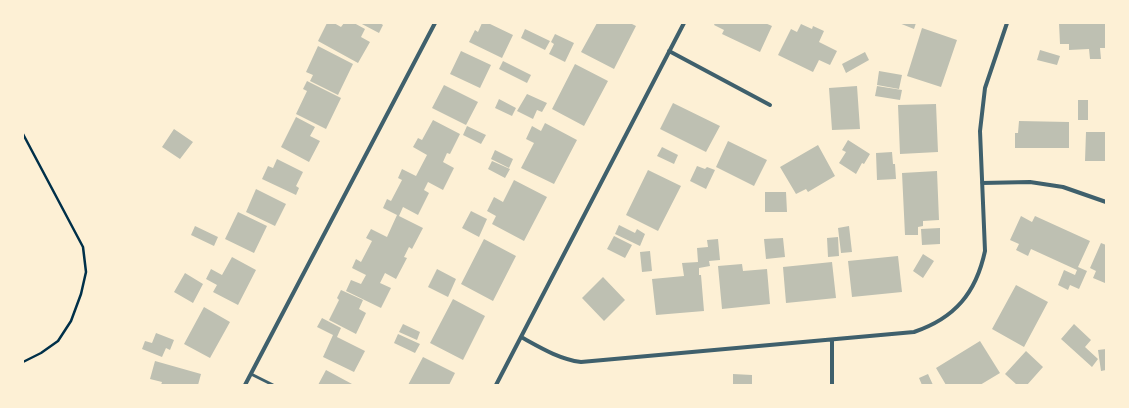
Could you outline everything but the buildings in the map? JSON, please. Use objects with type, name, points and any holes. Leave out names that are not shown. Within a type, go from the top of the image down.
[{"type":"street","points":[[245,385],[435,23]]},
{"type":"street","points":[[496,385],[684,23]]},
{"type":"street","points":[[521,338],[555,356],[581,362],[914,332],[929,327],[944,318],[967,296],[976,282],[982,267],[985,250],[980,131],[985,88],[1007,23]]},
{"type":"street","points":[[669,51],[770,106]]},
{"type":"street","points":[[982,183],[1030,182],[1050,185],[1063,187],[1106,202]]},
{"type":"street","points":[[832,340],[832,385]]},
{"type":"lane","points":[[251,374],[273,385]]},
{"type":"path","points":[[23,134],[83,247],[86,272],[81,294],[71,321],[58,342],[23,362]]}]
